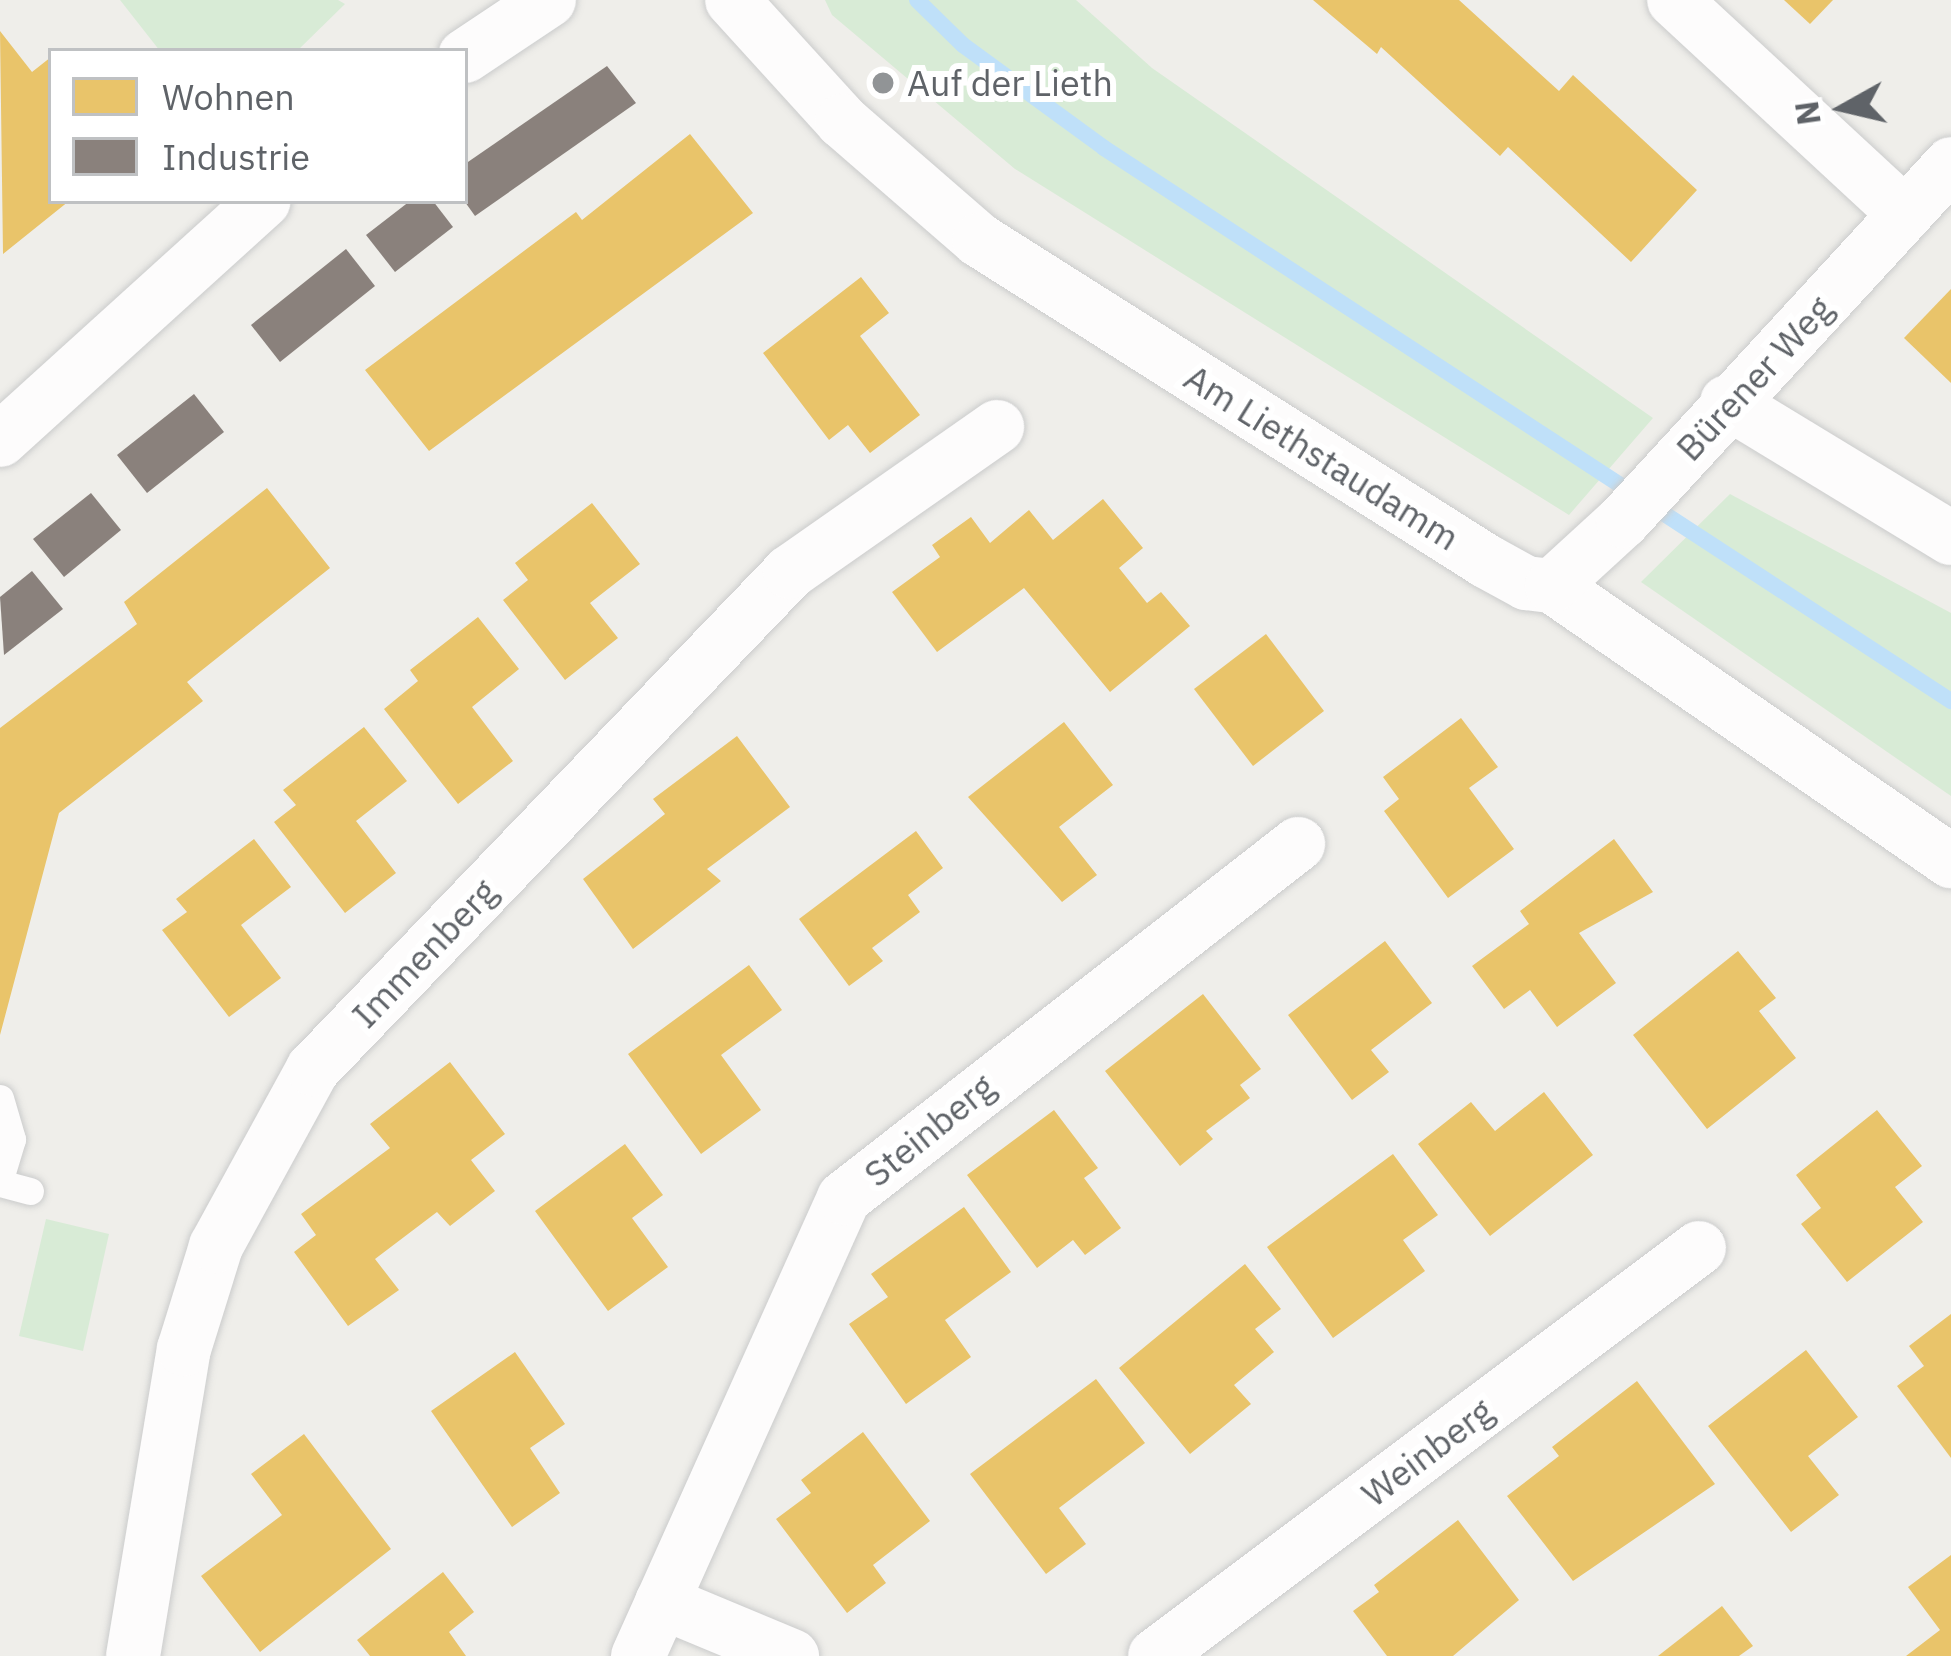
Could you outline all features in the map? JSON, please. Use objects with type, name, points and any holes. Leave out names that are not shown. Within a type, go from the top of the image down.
[{"type":"street","points":[[468,54],[549,0]]},
{"type":"street","name":"Am Liethstaudamm","points":[[732,0],[842,121],[979,239],[1486,561],[1526,583],[1552,586],[1951,861]]},
{"type":"street","points":[[1674,0],[1905,214]]},
{"type":"street","name":"Bürener Weg","points":[[1552,586],[1623,521],[1727,402],[1951,164]]},
{"type":"street","points":[[0,440],[261,204]]},
{"type":"street","points":[[1727,402],[1951,538]]},
{"type":"street","name":"Immenberg","points":[[133,1656],[184,1349],[216,1246],[313,1070],[790,572],[997,427]]},
{"type":"street","name":"Steinberg","points":[[638,1656],[844,1198],[1298,844]]},
{"type":"street","name":"Weinberg","points":[[1155,1656],[1699,1248]]},
{"type":"street","points":[[662,1602],[792,1656]]},
{"type":"lane","points":[[0,1098],[12,1138],[0,1181],[31,1191]]},
{"type":"green space","points":[[120,0],[338,0],[345,4],[300,48],[158,48]]},
{"type":"green space","points":[[825,0],[1076,0],[1152,68],[1653,418],[1569,515],[1015,169],[832,15]]},
{"type":"green space","points":[[1730,494],[1951,613],[1951,796],[1641,582]]},
{"type":"green space","points":[[46,1219],[109,1234],[83,1351],[19,1336]]},
{"type":"building: Wohnen","points":[[1313,0],[1459,0],[1559,91],[1573,75],[1697,190],[1631,262],[1508,147],[1500,156],[1381,47],[1377,54]]},
{"type":"building: Wohnen","points":[[1784,0],[1833,0],[1810,24]]},
{"type":"building: Wohnen","points":[[0,31],[32,72],[48,59],[48,204],[65,204],[3,254]]},
{"type":"building: Wohnen","points":[[690,134],[753,213],[429,451],[365,370],[576,212],[582,220]]},
{"type":"building: Wohnen","points":[[861,277],[889,313],[860,336],[920,415],[870,453],[848,425],[829,440],[763,353]]},
{"type":"building: Wohnen","points":[[1951,289],[1951,383],[1904,338]]},
{"type":"building: Wohnen","points":[[267,488],[330,568],[187,682],[203,701],[59,813],[0,1035],[0,728],[137,624],[124,602]]},
{"type":"building: Wohnen","points":[[1103,499],[1143,548],[1119,568],[1147,603],[1161,592],[1190,626],[1110,692],[1024,588],[937,652],[892,592],[940,557],[932,545],[971,517],[990,543],[1029,510],[1053,540]]},
{"type":"building: Wohnen","points":[[592,503],[640,564],[590,603],[618,638],[565,680],[503,600],[528,580],[515,563]]},
{"type":"building: Wohnen","points":[[478,617],[519,669],[472,707],[513,761],[458,804],[384,709],[418,681],[410,670]]},
{"type":"building: Wohnen","points":[[1266,634],[1324,711],[1253,766],[1194,689]]},
{"type":"building: Wohnen","points":[[1461,718],[1498,767],[1469,788],[1514,849],[1448,898],[1384,811],[1399,799],[1383,777]]},
{"type":"building: Wohnen","points":[[1064,722],[1113,785],[1059,827],[1097,875],[1062,902],[968,797]]},
{"type":"building: Wohnen","points":[[364,727],[407,781],[356,821],[396,873],[345,913],[274,822],[296,805],[283,790]]},
{"type":"building: Wohnen","points":[[737,736],[790,807],[707,869],[721,881],[633,949],[583,879],[665,814],[653,799]]},
{"type":"building: Wohnen","points":[[916,831],[943,868],[908,895],[920,912],[872,948],[883,961],[849,986],[799,919]]},
{"type":"building: Wohnen","points":[[254,839],[291,887],[241,925],[281,978],[229,1017],[162,930],[187,912],[176,899]]},
{"type":"building: Wohnen","points":[[1614,839],[1653,892],[1579,933],[1616,983],[1557,1027],[1530,990],[1504,1009],[1472,966],[1529,924],[1520,911]]},
{"type":"building: Wohnen","points":[[1385,941],[1432,1003],[1371,1050],[1389,1072],[1352,1100],[1288,1015]]},
{"type":"building: Wohnen","points":[[1738,951],[1776,998],[1759,1011],[1796,1058],[1707,1129],[1633,1035]]},
{"type":"building: Wohnen","points":[[749,965],[782,1010],[721,1055],[761,1110],[701,1154],[628,1054]]},
{"type":"building: Wohnen","points":[[1203,994],[1261,1069],[1240,1085],[1250,1098],[1206,1131],[1213,1139],[1180,1166],[1105,1071]]},
{"type":"building: Wohnen","points":[[450,1062],[505,1134],[471,1160],[495,1191],[450,1226],[437,1212],[375,1259],[399,1290],[348,1326],[294,1252],[316,1235],[301,1214],[390,1148],[370,1124]]},
{"type":"building: Wohnen","points":[[1544,1092],[1593,1155],[1490,1236],[1418,1144],[1471,1102],[1495,1131]]},
{"type":"building: Wohnen","points":[[1054,1110],[1098,1168],[1084,1178],[1121,1228],[1085,1255],[1073,1240],[1037,1268],[967,1175]]},
{"type":"building: Wohnen","points":[[1877,1110],[1922,1166],[1895,1187],[1923,1222],[1847,1282],[1801,1224],[1821,1208],[1796,1175]]},
{"type":"building: Wohnen","points":[[625,1144],[663,1195],[632,1218],[668,1267],[608,1311],[535,1211]]},
{"type":"building: Wohnen","points":[[1393,1154],[1438,1215],[1403,1240],[1425,1271],[1333,1338],[1267,1247]]},
{"type":"building: Wohnen","points":[[964,1207],[1011,1272],[945,1320],[971,1357],[906,1404],[849,1324],[888,1297],[871,1274]]},
{"type":"building: Wohnen","points":[[1245,1264],[1281,1309],[1255,1329],[1274,1352],[1234,1385],[1251,1404],[1190,1454],[1119,1368]]},
{"type":"building: Wohnen","points":[[1951,1314],[1951,1458],[1897,1386],[1924,1366],[1909,1346]]},
{"type":"building: Wohnen","points":[[1806,1350],[1858,1417],[1808,1456],[1839,1495],[1791,1532],[1708,1426]]},
{"type":"building: Wohnen","points":[[515,1352],[565,1424],[530,1448],[560,1493],[512,1527],[431,1411]]},
{"type":"building: Wohnen","points":[[1096,1379],[1145,1443],[1059,1508],[1086,1544],[1046,1574],[970,1474]]},
{"type":"building: Wohnen","points":[[1637,1381],[1715,1484],[1573,1581],[1507,1496],[1559,1456],[1552,1447]]},
{"type":"building: Wohnen","points":[[863,1432],[930,1521],[873,1565],[886,1583],[847,1613],[776,1519],[811,1493],[801,1480]]},
{"type":"building: Wohnen","points":[[304,1434],[391,1549],[260,1652],[201,1576],[282,1515],[251,1474]]},
{"type":"building: Wohnen","points":[[1458,1520],[1519,1600],[1453,1656],[1387,1656],[1353,1611],[1379,1592],[1374,1585]]},
{"type":"building: Wohnen","points":[[1951,1555],[1951,1656],[1906,1656],[1940,1630],[1908,1587]]},
{"type":"building: Wohnen","points":[[443,1572],[474,1612],[449,1632],[466,1656],[370,1656],[357,1640]]},
{"type":"building: Wohnen","points":[[1722,1606],[1753,1646],[1739,1656],[1658,1656]]},
{"type":"building: Industrie","points":[[607,66],[636,103],[475,216],[466,204],[468,162]]},
{"type":"building: Industrie","points":[[406,204],[435,204],[453,227],[395,272],[366,235]]},
{"type":"building: Industrie","points":[[346,249],[375,286],[280,362],[251,325]]},
{"type":"building: Industrie","points":[[194,394],[224,432],[147,493],[117,455]]},
{"type":"building: Industrie","points":[[91,493],[121,530],[64,577],[33,539]]},
{"type":"building: Industrie","points":[[32,571],[63,609],[4,655],[0,597]]},
{"type":"waterway","points":[[917,0],[963,45],[1104,148],[1951,701]]},
{"type":"place","name":"Auf der Lieth","points":[[883,83]]}]
